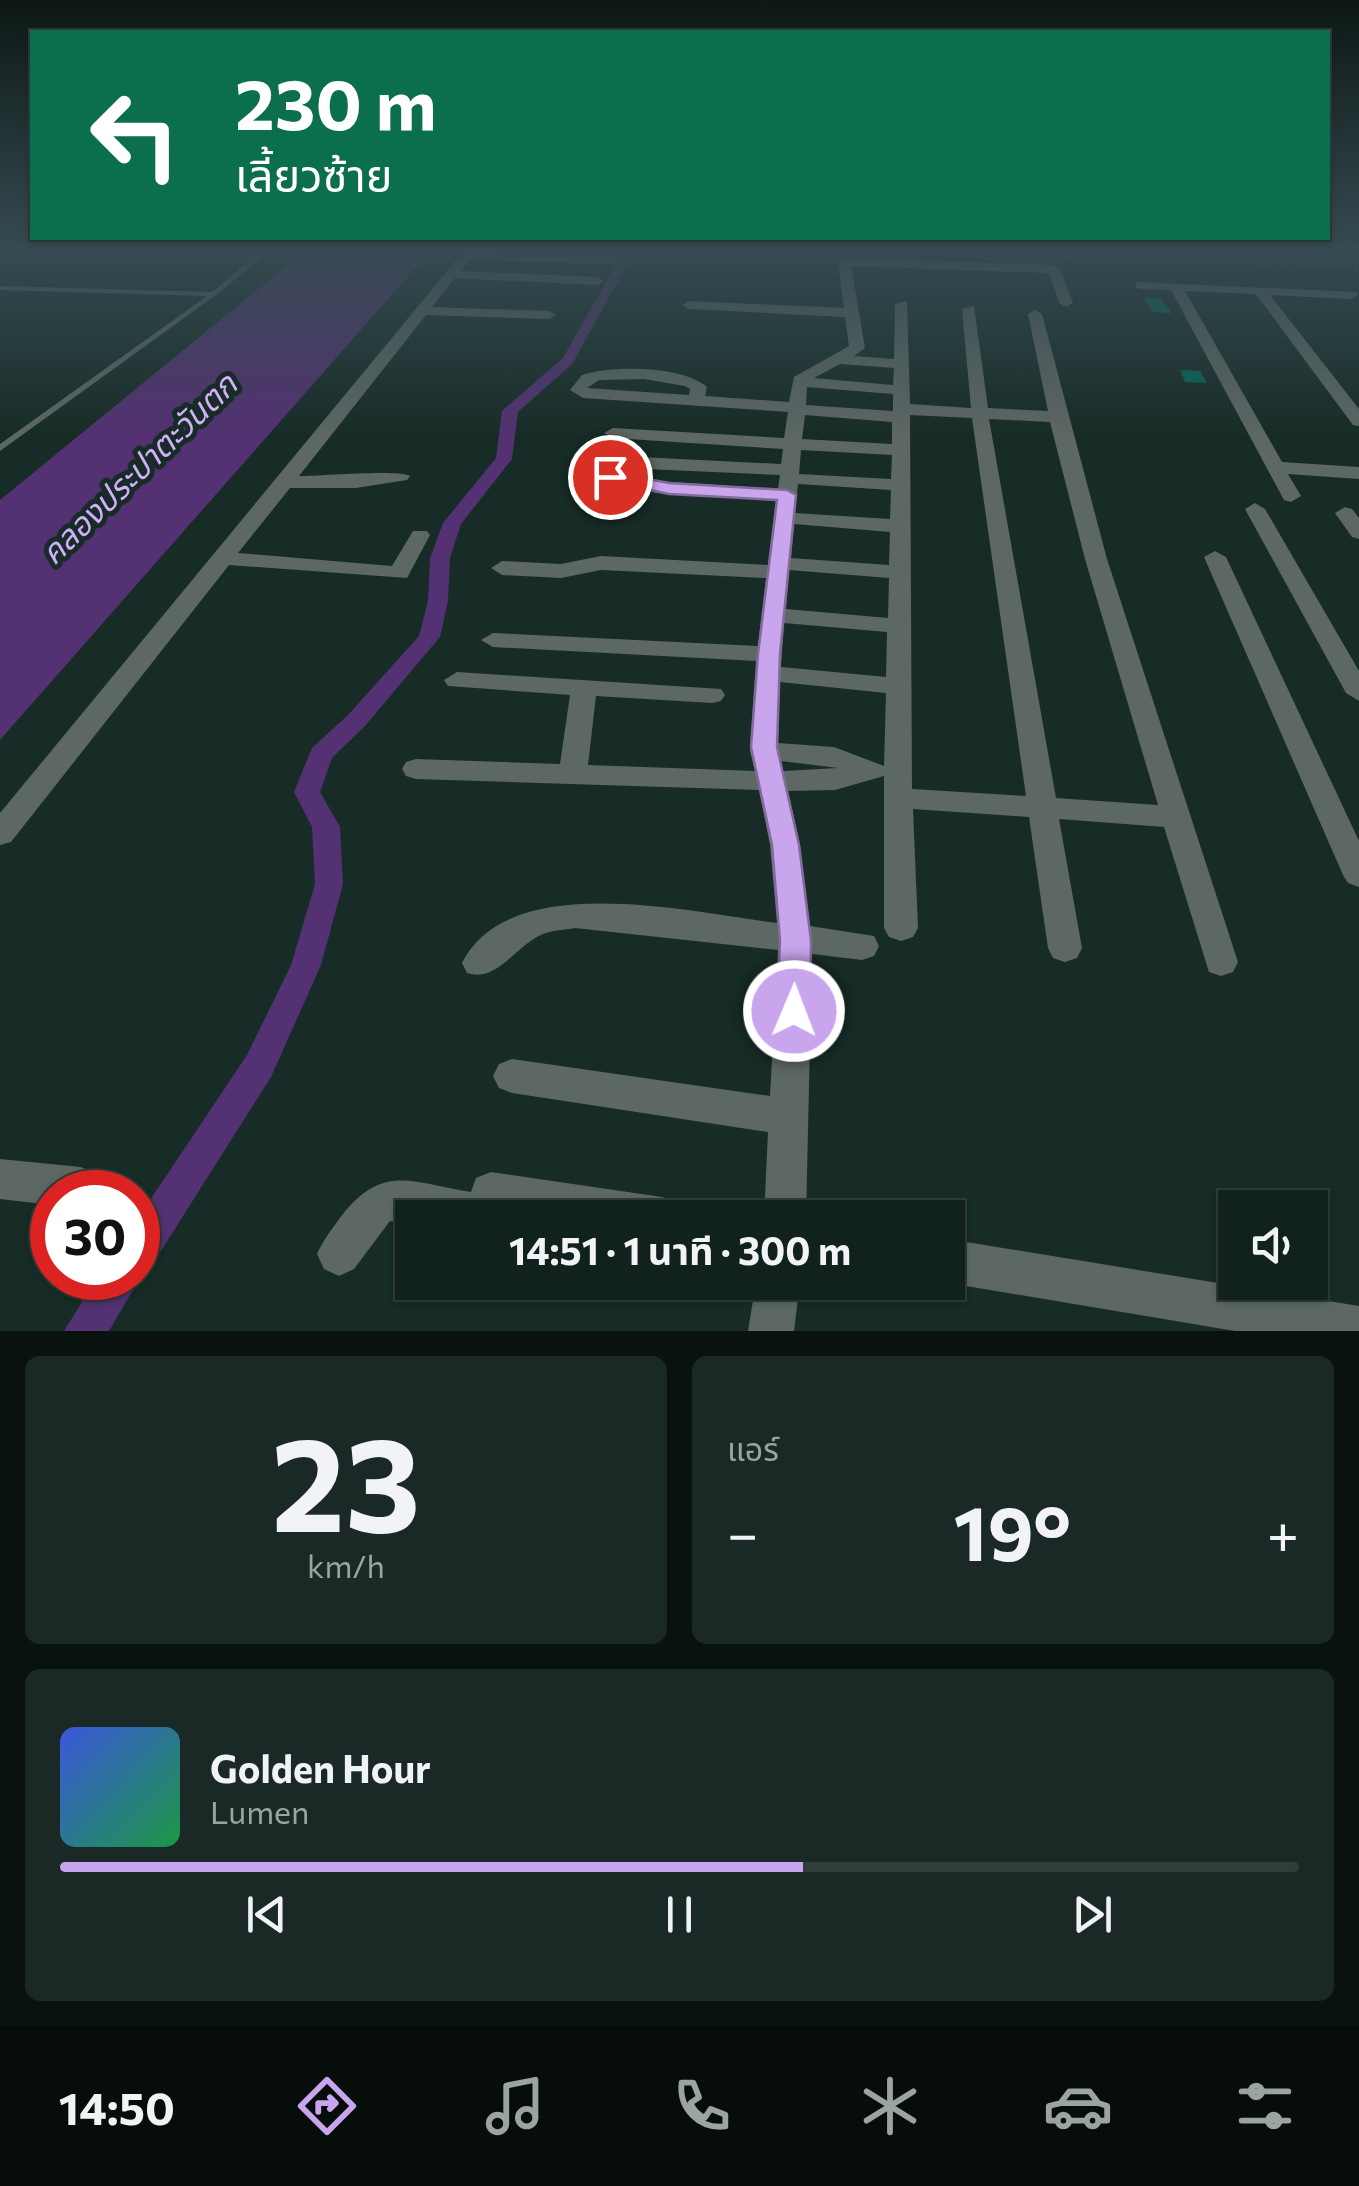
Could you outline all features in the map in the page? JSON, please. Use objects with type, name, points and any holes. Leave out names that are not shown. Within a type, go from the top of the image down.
[{"type":"street","points":[[0,834],[421,312]]},
{"type":"street","points":[[457,312],[549,315]]},
{"type":"street","points":[[786,1200],[795,941],[786,845],[764,751],[803,376],[857,348],[853,313],[835,312]]},
{"type":"street","points":[[901,928],[898,785],[902,312]]},
{"type":"street","points":[[968,312],[980,414],[1065,948]]},
{"type":"street","points":[[1190,312],[1291,496]]},
{"type":"street","points":[[1276,312],[1359,421]]},
{"type":"street","points":[[1035,314],[1056,417],[1221,962]]},
{"type":"street","points":[[842,360],[900,364]]},
{"type":"street","points":[[696,401],[699,387],[693,382],[660,377],[597,375],[584,380],[578,390],[696,401],[800,409],[900,405]]},
{"type":"street","points":[[811,384],[900,405],[1056,417]]},
{"type":"street","points":[[612,433],[900,450]]},
{"type":"street","points":[[595,466],[656,487],[793,482],[900,485]]},
{"type":"street","points":[[1276,467],[1359,474]]},
{"type":"street","points":[[282,482],[356,482],[400,476]]},
{"type":"street","points":[[1255,509],[1359,693]]},
{"type":"street","points":[[1345,513],[1359,533]]},
{"type":"street","points":[[796,519],[900,526]]},
{"type":"street","points":[[222,558],[399,573],[420,535]]},
{"type":"street","points":[[1215,557],[1359,876]]},
{"type":"street","points":[[502,568],[561,570],[601,563],[899,572]]},
{"type":"street","points":[[783,616],[899,626]]},
{"type":"street","points":[[493,640],[772,664],[900,686]]},
{"type":"street","points":[[457,680],[712,695]]},
{"type":"street","points":[[573,774],[584,688]]},
{"type":"street","points":[[764,751],[834,756],[898,785],[1040,807],[1178,817]]},
{"type":"street","points":[[416,769],[769,781],[835,780],[862,770]]},
{"type":"street","points":[[480,962],[520,928],[555,915],[595,915],[862,946]]},
{"type":"street","points":[[512,1076],[790,1117]]},
{"type":"street","points":[[0,1180],[30,1183]]},
{"type":"street","points":[[339,1254],[376,1206],[395,1200]]},
{"type":"street","points":[[965,1265],[1359,1328]]},
{"type":"street","points":[[771,1331],[775,1300]]},
{"type":"lane","points":[[0,448],[189,312]]},
{"type":"water","name":"คลองประปาตะวันตก","points":[[230,312],[376,312],[0,740],[0,500]]},
{"type":"building","points":[[1180,370],[1200,371],[1207,383],[1185,382]]},
{"type":"waterway","points":[[160,1217],[259,1066],[306,965],[329,884],[326,827],[307,792],[321,754],[356,721],[429,637],[438,601],[440,558],[452,523],[504,459],[510,411],[568,360],[593,312]]},
{"type":"waterway","points":[[85,1331],[105,1300]]},
{"type":"route","points":[[610,477],[669,488],[787,495],[769,654],[764,747],[786,845],[795,941],[794,1011]]}]
